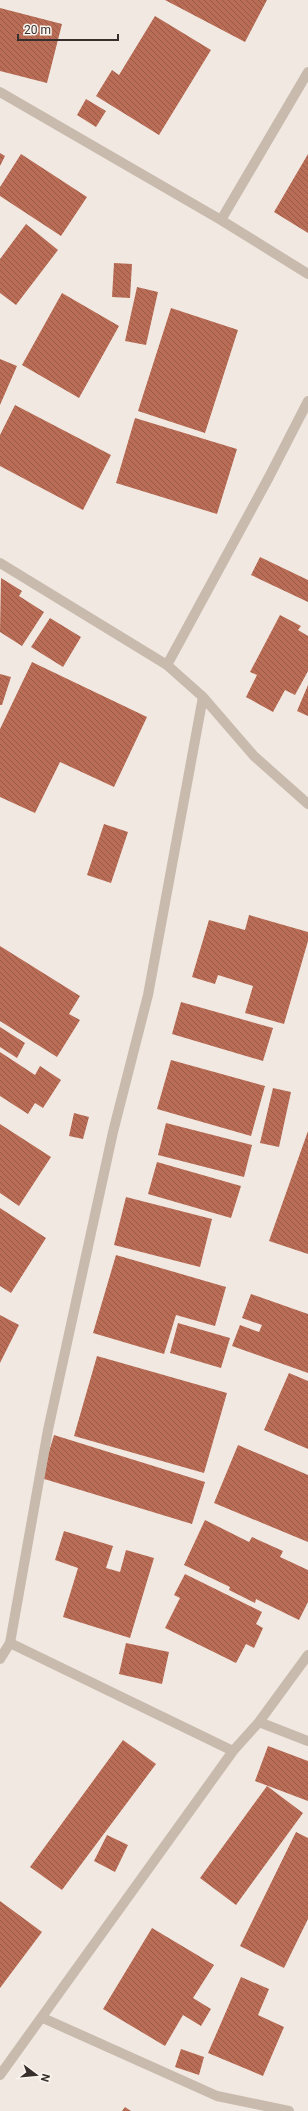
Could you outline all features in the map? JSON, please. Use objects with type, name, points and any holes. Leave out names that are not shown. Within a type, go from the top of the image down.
[{"type":"street","points":[[221,220],[308,72]]},
{"type":"street","points":[[0,92],[221,220],[308,274]]},
{"type":"street","points":[[166,665],[308,401]]},
{"type":"street","points":[[0,563],[166,665],[203,697],[254,756],[308,804]]},
{"type":"street","points":[[0,1659],[10,1643],[48,1430],[113,1132],[148,995],[203,697]]},
{"type":"street","points":[[10,1643],[233,1751]]},
{"type":"street","points":[[0,2075],[43,2018],[233,1751],[258,1722],[308,1656]]},
{"type":"street","points":[[258,1722],[308,1741]]},
{"type":"street","points":[[43,2018],[217,2096],[289,2111]]},
{"type":"building","points":[[165,0],[267,0],[245,42]]},
{"type":"building","points":[[0,8],[62,24],[47,83],[0,71]]},
{"type":"building","points":[[155,16],[211,50],[159,135],[96,96],[112,70],[119,75]]},
{"type":"building","points":[[86,99],[106,111],[96,127],[77,115]]},
{"type":"building","points":[[0,153],[5,156],[0,166]]},
{"type":"building","points":[[21,154],[87,197],[61,236],[0,196],[0,187]]},
{"type":"building","points":[[308,154],[308,233],[274,212]]},
{"type":"building","points":[[26,224],[58,250],[16,305],[0,293],[0,259]]},
{"type":"building","points":[[114,263],[132,264],[130,298],[112,297]]},
{"type":"building","points":[[137,287],[158,292],[146,345],[125,341]]},
{"type":"building","points":[[62,293],[119,326],[79,398],[22,365]]},
{"type":"building","points":[[171,308],[238,330],[205,433],[138,411]]},
{"type":"building","points":[[0,359],[17,366],[0,405]]},
{"type":"building","points":[[15,405],[111,455],[83,510],[0,466],[0,435]]},
{"type":"building","points":[[135,418],[237,449],[217,514],[116,483]]},
{"type":"building","points":[[260,557],[308,580],[308,602],[251,575]]},
{"type":"building","points":[[1,578],[22,591],[19,596],[44,612],[22,646],[0,632]]},
{"type":"building","points":[[280,615],[301,626],[298,630],[308,636],[308,671],[295,695],[285,690],[273,712],[246,697],[257,675],[250,672]]},
{"type":"building","points":[[50,618],[81,637],[63,667],[31,647]]},
{"type":"building","points":[[32,662],[147,717],[114,787],[60,762],[35,813],[0,797],[0,729]]},
{"type":"building","points":[[0,674],[11,677],[2,705],[0,705]]},
{"type":"building","points":[[308,685],[308,716],[297,711]]},
{"type":"building","points":[[104,824],[128,832],[111,883],[87,875]]},
{"type":"building","points":[[249,915],[308,932],[308,941],[284,1024],[245,1013],[253,986],[218,975],[215,984],[192,977],[209,920],[245,930]]},
{"type":"building","points":[[0,946],[80,996],[69,1014],[80,1020],[57,1057],[0,1021]]},
{"type":"building","points":[[181,1002],[273,1028],[263,1061],[172,1034]]},
{"type":"building","points":[[0,1027],[25,1043],[17,1058],[0,1047]]},
{"type":"building","points":[[0,1052],[35,1075],[40,1066],[61,1080],[43,1108],[35,1103],[28,1114],[0,1096]]},
{"type":"building","points":[[171,1060],[265,1086],[251,1136],[157,1109]]},
{"type":"building","points":[[273,1088],[291,1092],[279,1147],[260,1143]]},
{"type":"building","points":[[74,1113],[89,1117],[83,1139],[69,1136]]},
{"type":"building","points":[[166,1123],[252,1145],[244,1177],[158,1155]]},
{"type":"building","points":[[0,1124],[51,1157],[19,1206],[0,1193]]},
{"type":"building","points":[[308,1131],[308,1254],[269,1241]]},
{"type":"building","points":[[157,1162],[241,1186],[231,1218],[148,1194]]},
{"type":"building","points":[[126,1197],[212,1219],[200,1267],[114,1245]]},
{"type":"building","points":[[0,1208],[46,1238],[11,1293],[0,1286]]},
{"type":"building","points":[[116,1255],[226,1287],[215,1326],[176,1315],[164,1354],[93,1333]]},
{"type":"building","points":[[251,1294],[308,1314],[308,1373],[232,1346],[240,1325],[259,1332],[262,1325],[242,1318]]},
{"type":"building","points":[[0,1315],[19,1325],[0,1363]]},
{"type":"building","points":[[178,1323],[230,1338],[221,1368],[170,1353]]},
{"type":"building","points":[[97,1356],[227,1393],[204,1473],[74,1436]]},
{"type":"building","points":[[289,1373],[308,1381],[308,1449],[264,1430]]},
{"type":"building","points":[[54,1435],[205,1482],[192,1524],[41,1478]]},
{"type":"building","points":[[238,1445],[308,1475],[308,1542],[214,1503]]},
{"type":"building","points":[[205,1520],[249,1542],[252,1537],[283,1551],[280,1557],[308,1570],[308,1602],[299,1620],[256,1599],[255,1603],[229,1590],[230,1587],[184,1565]]},
{"type":"building","points":[[64,1531],[113,1546],[106,1568],[120,1572],[126,1550],[154,1558],[130,1638],[63,1617],[78,1568],[55,1560]]},
{"type":"building","points":[[185,1574],[262,1612],[256,1624],[263,1628],[254,1648],[246,1644],[236,1663],[165,1628],[180,1598],[174,1595]]},
{"type":"building","points":[[126,1643],[169,1652],[162,1684],[119,1674]]},
{"type":"building","points":[[123,1740],[156,1764],[62,1890],[30,1867]]},
{"type":"building","points":[[268,1746],[308,1761],[308,1801],[255,1781]]},
{"type":"building","points":[[267,1786],[303,1813],[236,1905],[200,1878]]},
{"type":"building","points":[[296,1832],[308,1838],[308,1919],[284,1968],[240,1946]]},
{"type":"building","points":[[107,1835],[128,1845],[115,1872],[94,1861]]},
{"type":"building","points":[[0,1901],[42,1932],[0,1988]]},
{"type":"building","points":[[152,1928],[214,1965],[193,1998],[211,2009],[201,2026],[183,2015],[165,2046],[103,2009]]},
{"type":"building","points":[[241,1977],[269,1989],[258,2015],[284,2027],[263,2076],[208,2053]]},
{"type":"building","points":[[181,2049],[204,2057],[199,2075],[175,2067]]},
{"type":"building","points":[[125,2107],[131,2111],[122,2111]]}]
